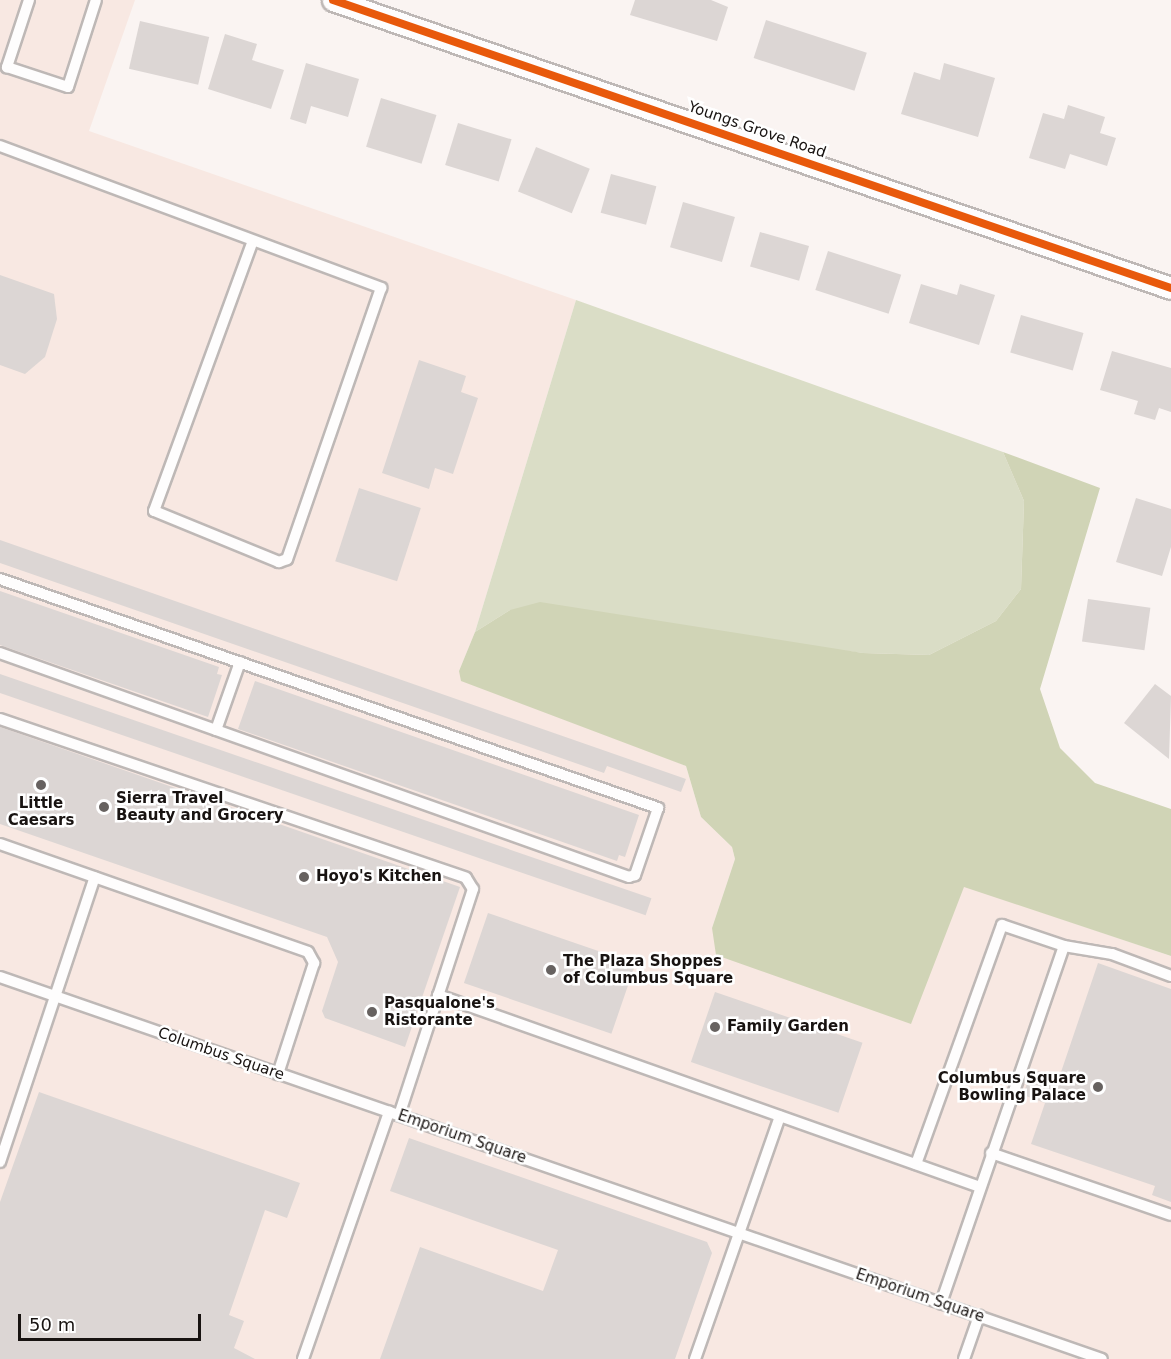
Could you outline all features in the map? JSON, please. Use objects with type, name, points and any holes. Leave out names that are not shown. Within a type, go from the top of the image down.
[{"type":"street","name":"Youngs Grove Road","points":[[333,0],[1171,288]]},
{"type":"lane","points":[[29,0],[7,67],[68,87],[96,0]]},
{"type":"lane","points":[[0,146],[252,243],[377,286],[382,293],[287,559],[279,562],[154,511],[252,243]]},
{"type":"lane","points":[[0,579],[657,804],[635,875],[0,653]]},
{"type":"lane","points":[[216,730],[240,662]]},
{"type":"lane","points":[[0,719],[466,878],[473,889],[438,995],[303,1359]]},
{"type":"lane","points":[[0,844],[308,952],[314,963],[278,1074]]},
{"type":"lane","points":[[0,1162],[95,877]]},
{"type":"lane","points":[[916,1164],[1002,925],[1064,946],[1112,954],[1171,976]]},
{"type":"lane","points":[[941,1303],[1064,946]]},
{"type":"lane","name":"Columbus Square","points":[[0,977],[394,1114]]},
{"type":"lane","points":[[438,995],[980,1187]]},
{"type":"lane","name":"Emporium Square","points":[[394,1114],[1102,1359]]},
{"type":"lane","points":[[695,1359],[780,1116]]},
{"type":"lane","points":[[991,1153],[1171,1215]]},
{"type":"lane","points":[[964,1359],[979,1316]]},
{"type":"shaded area","points":[[0,0],[135,0],[89,131],[576,300],[475,632],[459,671],[686,766],[701,817],[732,847],[735,859],[712,928],[964,886],[1171,956],[1171,1359],[0,1359]]},
{"type":"green space","points":[[576,300],[1003,452],[1024,501],[1021,589],[996,621],[929,655],[863,653],[510,610],[475,632]]},
{"type":"green space","points":[[1003,452],[1100,488],[1040,689],[1060,748],[1095,783],[1171,809],[1171,956],[964,887],[911,1024],[716,955],[712,928],[735,859],[732,847],[701,817],[686,766],[461,681],[459,671],[475,632],[510,610],[540,602],[863,653],[929,655],[996,621],[1021,589],[1024,501]]},
{"type":"building","points":[[635,0],[711,0],[728,7],[717,41],[630,15]]},
{"type":"building","points":[[766,20],[867,53],[854,91],[754,58]]},
{"type":"building","points":[[140,21],[209,37],[198,85],[129,69]]},
{"type":"building","points":[[225,34],[257,44],[252,60],[284,70],[271,109],[208,89]]},
{"type":"building","points":[[306,63],[359,79],[348,117],[311,106],[306,124],[290,119]]},
{"type":"building","points":[[944,63],[995,78],[978,137],[901,114],[914,72],[940,80]]},
{"type":"building","points":[[381,98],[436,115],[422,164],[366,147]]},
{"type":"building","points":[[1068,105],[1105,117],[1100,133],[1116,138],[1107,166],[1070,154],[1065,169],[1029,158],[1043,113],[1064,119]]},
{"type":"building","points":[[458,123],[512,139],[499,181],[445,165]]},
{"type":"building","points":[[536,147],[590,169],[572,213],[518,192]]},
{"type":"building","points":[[611,174],[656,186],[646,225],[601,213]]},
{"type":"building","points":[[683,202],[735,217],[722,262],[670,247]]},
{"type":"building","points":[[760,232],[809,246],[799,281],[750,267]]},
{"type":"building","points":[[828,251],[901,275],[889,314],[815,290]]},
{"type":"building","points":[[0,275],[54,294],[57,319],[45,357],[25,374],[0,365]]},
{"type":"building","points":[[921,284],[957,295],[960,284],[995,295],[979,345],[909,323]]},
{"type":"building","points":[[1021,315],[1083,333],[1073,370],[1010,352]]},
{"type":"building","points":[[1112,351],[1171,368],[1171,412],[1159,408],[1155,420],[1134,414],[1138,401],[1100,390]]},
{"type":"building","points":[[419,360],[466,376],[461,392],[478,398],[453,474],[435,468],[429,489],[382,473]]},
{"type":"building","points":[[359,488],[421,508],[397,581],[335,561]]},
{"type":"building","points":[[1136,498],[1171,509],[1171,547],[1162,576],[1116,562]]},
{"type":"building","points":[[0,540],[686,779],[681,792],[607,766],[604,773],[0,563]]},
{"type":"building","points":[[0,591],[219,667],[217,674],[222,675],[208,717],[0,645]]},
{"type":"building","points":[[1088,599],[1150,608],[1144,650],[1082,642]]},
{"type":"building","points":[[0,674],[651,898],[646,915],[0,693]]},
{"type":"building","points":[[255,681],[639,815],[625,857],[619,855],[617,861],[238,729]]},
{"type":"building","points":[[1155,684],[1171,696],[1169,759],[1124,723]]},
{"type":"building","points":[[0,727],[460,887],[405,1047],[325,1018],[322,1011],[338,962],[327,937],[0,824]]},
{"type":"building","name":"The Plaza Shoppes of Columbus Square","points":[[488,913],[636,964],[611,1034],[464,983]]},
{"type":"building","name":"Columbus Square Bowling Palace","points":[[1098,963],[1171,989],[1171,1202],[1152,1195],[1155,1186],[1031,1144],[1045,1103],[1023,1095],[1032,1069],[1059,1078]]},
{"type":"building","name":"The Plaza Shoppes of Columbus Square","points":[[715,992],[863,1043],[838,1113],[691,1062]]},
{"type":"building","points":[[39,1092],[300,1183],[287,1218],[265,1210],[229,1315],[244,1321],[234,1348],[255,1359],[0,1359],[0,1202]]},
{"type":"building","points":[[409,1138],[707,1242],[712,1253],[675,1359],[380,1359],[420,1247],[543,1291],[558,1250],[390,1191]]},
{"type":"cycle path","points":[[333,0],[1171,288]]},
{"type":"place","name":"Little Caesars","points":[[41,785]]},
{"type":"place","name":"Sierra Travel Beauty and Grocery","points":[[104,807]]},
{"type":"place","name":"Hoyo's Kitchen","points":[[304,877]]},
{"type":"place","name":"The Plaza Shoppes of Columbus Square","points":[[551,970]]},
{"type":"place","name":"Pasqualone's Ristorante","points":[[372,1012]]},
{"type":"place","name":"Family Garden","points":[[715,1027]]},
{"type":"place","name":"Columbus Square Bowling Palace","points":[[1098,1087]]}]
